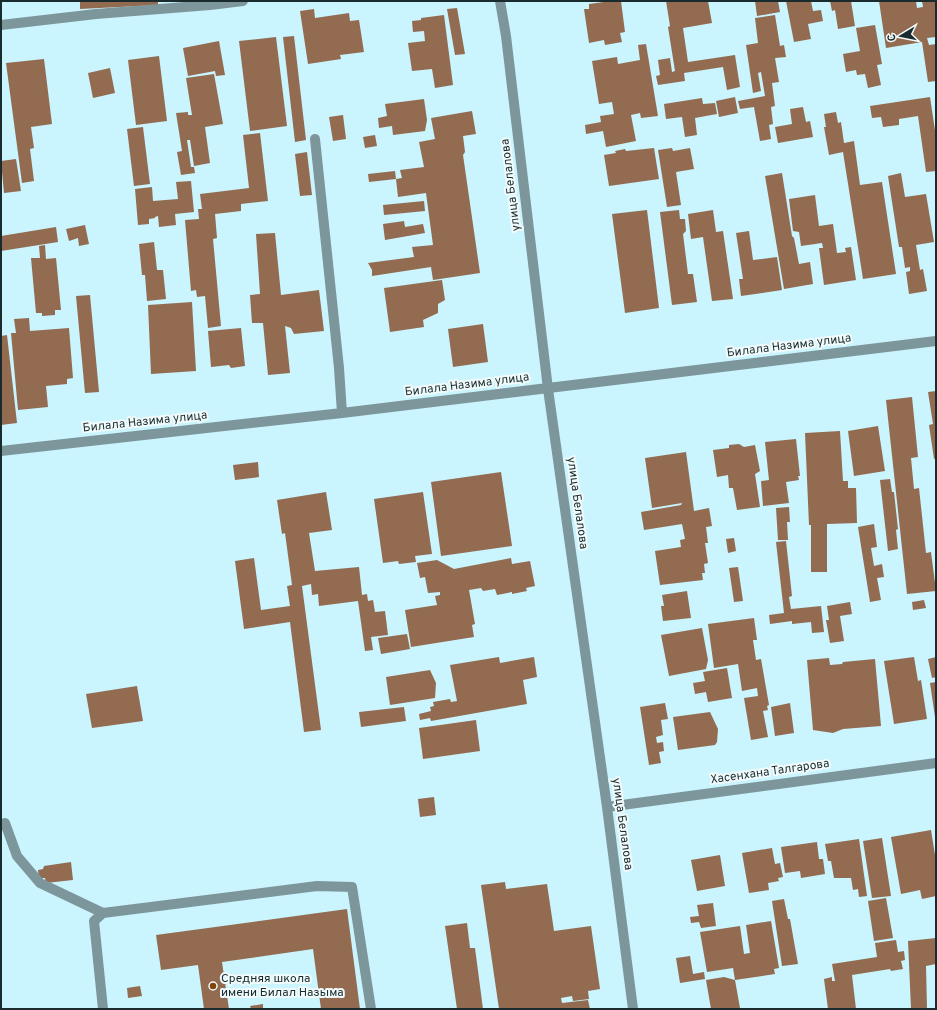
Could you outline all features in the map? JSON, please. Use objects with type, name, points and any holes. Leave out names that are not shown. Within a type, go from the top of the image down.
[{"type":"street","points":[[1,25],[96,14],[243,1]]},
{"type":"street","name":"улица Белалова","points":[[500,1],[507,44],[548,389],[607,807],[633,1009]]},
{"type":"street","points":[[315,139],[339,368],[342,413]]},
{"type":"street","name":"Билала Назима улица","points":[[1,452],[548,389],[936,341]]},
{"type":"street","name":"Хасенхана Талгарова","points":[[607,807],[936,763]]},
{"type":"street","points":[[5,823],[17,856],[40,883],[103,914]]},
{"type":"street","points":[[103,1009],[94,921],[103,914],[317,886],[352,887],[371,1009]]},
{"type":"building","points":[[80,1],[158,1],[158,5],[80,9]]},
{"type":"building","points":[[621,1],[625,32],[620,33],[622,42],[605,45],[604,40],[589,43],[584,9],[589,9],[589,4]]},
{"type":"building","points":[[666,1],[708,1],[712,23],[683,28],[688,62],[735,55],[740,87],[727,90],[723,67],[684,73],[685,81],[658,85],[656,76],[660,75],[658,60],[670,58],[672,72],[675,71],[668,27],[670,26]]},
{"type":"building","points":[[755,1],[778,1],[780,12],[757,16]]},
{"type":"building","points":[[786,1],[811,1],[813,11],[821,10],[823,21],[808,24],[811,39],[794,42]]},
{"type":"building","points":[[830,1],[851,1],[855,26],[838,29],[835,10],[832,11]]},
{"type":"building","points":[[879,1],[916,1],[917,8],[923,7],[922,1],[936,1],[936,37],[927,38],[929,45],[936,44],[936,81],[928,82],[922,42],[886,48]]},
{"type":"building","points":[[457,8],[465,54],[455,55],[447,9]]},
{"type":"building","points":[[314,9],[315,18],[349,13],[350,21],[359,20],[364,52],[340,55],[341,59],[308,64],[300,11]]},
{"type":"building","points":[[444,15],[453,85],[435,88],[432,69],[412,71],[408,43],[425,41],[424,31],[413,32],[412,21],[421,20],[421,18]]},
{"type":"building","points":[[775,15],[780,46],[784,45],[786,57],[775,58],[779,82],[772,83],[775,106],[771,107],[773,124],[769,125],[771,139],[760,141],[754,107],[740,109],[738,101],[765,96],[761,72],[758,73],[761,91],[753,93],[746,45],[758,43],[755,18]]},
{"type":"building","points":[[875,25],[882,64],[877,65],[881,85],[868,88],[865,74],[857,75],[856,70],[846,72],[843,54],[860,51],[856,28]]},
{"type":"building","points":[[294,36],[306,140],[295,142],[283,37]]},
{"type":"building","points":[[276,37],[287,126],[250,131],[239,41]]},
{"type":"building","points":[[219,41],[225,75],[216,76],[215,71],[188,76],[183,48]]},
{"type":"building","points":[[646,44],[658,116],[641,118],[640,113],[631,115],[636,141],[606,147],[603,131],[586,134],[585,125],[601,122],[600,116],[614,114],[612,102],[599,104],[592,61],[617,57],[618,64],[640,60],[638,45]]},
{"type":"building","points":[[159,56],[167,121],[136,125],[128,60]]},
{"type":"building","points":[[44,59],[52,124],[31,127],[34,148],[30,149],[34,181],[22,183],[6,63]]},
{"type":"building","points":[[110,68],[115,93],[93,98],[88,73]]},
{"type":"building","points":[[214,74],[223,124],[205,127],[210,163],[194,166],[190,140],[187,140],[191,167],[194,167],[195,173],[181,175],[177,152],[182,151],[176,113],[188,112],[188,115],[192,115],[186,78]]},
{"type":"building","points":[[735,97],[738,113],[719,117],[716,101]]},
{"type":"building","points":[[930,97],[936,137],[936,171],[926,172],[918,116],[899,119],[899,125],[883,127],[881,117],[872,118],[870,106]]},
{"type":"building","points":[[702,98],[703,104],[715,103],[717,114],[695,118],[697,135],[685,137],[682,117],[666,119],[664,104]]},
{"type":"building","points":[[424,99],[427,120],[425,131],[393,135],[392,126],[379,128],[378,118],[387,116],[385,104]]},
{"type":"building","points":[[803,107],[806,122],[810,121],[813,137],[778,143],[775,127],[792,124],[790,109]]},
{"type":"building","points":[[472,111],[476,134],[463,136],[465,152],[463,155],[480,273],[433,280],[431,267],[372,276],[372,270],[368,263],[414,257],[412,247],[433,245],[426,193],[398,197],[396,179],[402,178],[400,170],[424,167],[419,142],[435,139],[431,118]]},
{"type":"building","points":[[836,112],[838,123],[841,122],[844,143],[854,141],[860,185],[882,182],[896,274],[863,279],[843,152],[829,155],[824,127],[826,127],[824,114]]},
{"type":"building","points":[[343,115],[346,139],[333,141],[329,117]]},
{"type":"building","points":[[143,127],[150,184],[134,186],[127,129]]},
{"type":"building","points":[[260,133],[268,201],[241,204],[241,211],[215,214],[217,238],[213,239],[221,326],[208,328],[205,296],[197,297],[196,290],[191,291],[185,220],[199,219],[198,209],[202,209],[200,194],[249,188],[243,135]]},
{"type":"building","points":[[375,135],[377,146],[365,148],[363,137]]},
{"type":"building","points":[[654,148],[659,179],[609,186],[604,155],[616,153],[615,151],[625,149],[626,151]]},
{"type":"building","points":[[672,148],[673,151],[690,148],[694,169],[676,172],[681,205],[667,207],[658,150]]},
{"type":"building","points":[[307,152],[312,195],[300,196],[295,154]]},
{"type":"building","points":[[16,159],[21,191],[4,193],[1,161]]},
{"type":"building","points":[[395,171],[396,179],[369,182],[368,174]]},
{"type":"building","points":[[782,173],[792,236],[794,238],[799,264],[810,262],[813,284],[784,289],[765,176]]},
{"type":"building","points":[[901,173],[905,197],[926,194],[934,242],[916,245],[920,270],[923,269],[927,291],[909,294],[906,272],[910,271],[910,267],[905,268],[902,247],[899,247],[888,176]]},
{"type":"building","points":[[191,181],[194,212],[175,214],[176,225],[159,227],[158,216],[149,219],[149,224],[138,225],[135,189],[152,187],[153,201],[178,199],[176,182]]},
{"type":"building","points":[[815,195],[819,226],[833,224],[837,253],[846,252],[845,248],[851,247],[856,280],[824,285],[819,248],[823,248],[822,243],[801,246],[799,232],[793,231],[789,199]]},
{"type":"building","points":[[424,201],[425,211],[384,215],[383,205]]},
{"type":"building","points":[[647,210],[659,308],[625,313],[612,214]]},
{"type":"building","points":[[679,210],[680,219],[685,219],[686,231],[683,234],[688,274],[693,274],[697,302],[672,305],[660,212]]},
{"type":"building","points":[[713,210],[716,232],[723,231],[733,299],[712,301],[703,237],[691,239],[688,214]]},
{"type":"building","points":[[404,221],[405,227],[423,224],[425,233],[385,240],[383,224]]},
{"type":"building","points":[[85,225],[89,244],[79,246],[78,238],[69,241],[66,229]]},
{"type":"building","points":[[56,227],[58,242],[1,251],[1,236]]},
{"type":"building","points":[[749,231],[753,260],[777,257],[782,290],[741,296],[739,279],[743,279],[736,233]]},
{"type":"building","points":[[275,233],[281,295],[319,290],[324,331],[294,334],[291,328],[285,326],[290,373],[268,375],[263,323],[252,323],[250,295],[260,294],[256,234]]},
{"type":"building","points":[[154,242],[157,270],[163,270],[166,299],[147,301],[145,275],[142,275],[139,244]]},
{"type":"building","points":[[45,245],[46,259],[56,258],[61,310],[55,310],[55,315],[42,316],[42,313],[36,313],[31,258],[40,258],[39,246]]},
{"type":"building","points":[[442,280],[445,300],[438,304],[438,313],[423,320],[424,327],[390,332],[384,288]]},
{"type":"building","points":[[90,295],[99,392],[85,393],[76,296]]},
{"type":"building","points":[[192,302],[196,371],[151,374],[148,305]]},
{"type":"building","points":[[29,318],[30,331],[69,328],[73,378],[67,379],[67,384],[46,386],[48,407],[18,410],[11,333],[16,333],[14,319]]},
{"type":"building","points":[[483,324],[488,362],[453,367],[448,329]]},
{"type":"building","points":[[241,328],[245,366],[231,368],[229,365],[211,367],[208,331]]},
{"type":"building","points":[[7,335],[17,423],[1,425],[1,336]]},
{"type":"building","points":[[936,391],[936,458],[934,459],[929,425],[933,424],[928,392]]},
{"type":"building","points":[[912,397],[918,457],[911,458],[914,489],[919,488],[926,553],[931,552],[936,591],[907,594],[886,400]]},
{"type":"building","points":[[878,426],[885,471],[854,476],[848,431]]},
{"type":"building","points":[[840,431],[843,481],[848,481],[848,488],[856,488],[857,523],[827,524],[827,572],[811,572],[811,525],[809,525],[805,433]]},
{"type":"building","points":[[796,439],[800,476],[798,476],[799,480],[786,482],[789,503],[763,506],[761,481],[769,480],[765,442]]},
{"type":"building","points":[[739,444],[744,447],[755,445],[760,471],[755,474],[760,507],[737,510],[733,488],[729,488],[728,475],[717,477],[713,450],[729,448],[729,445]]},
{"type":"building","points":[[686,452],[694,511],[709,508],[712,526],[706,527],[708,543],[705,543],[708,563],[704,564],[705,573],[702,573],[703,580],[660,585],[655,551],[681,547],[680,540],[685,539],[682,524],[644,530],[641,512],[681,505],[682,503],[652,508],[645,458]]},
{"type":"building","points":[[258,462],[259,477],[235,480],[233,465]]},
{"type":"building","points":[[501,472],[512,546],[441,556],[431,482]]},
{"type":"building","points":[[890,479],[892,492],[894,492],[898,529],[896,530],[898,549],[888,551],[880,480]]},
{"type":"building","points":[[326,492],[332,530],[309,533],[315,571],[359,567],[362,595],[367,594],[368,601],[373,600],[375,612],[385,611],[388,635],[371,637],[373,650],[365,651],[358,601],[319,606],[318,594],[312,595],[311,584],[302,586],[321,730],[304,732],[290,622],[244,629],[235,561],[254,558],[261,610],[290,606],[287,586],[292,585],[285,533],[282,534],[277,500]]},
{"type":"building","points":[[423,492],[432,554],[415,556],[416,562],[399,564],[398,561],[383,563],[374,499]]},
{"type":"building","points":[[789,507],[790,522],[787,522],[788,540],[778,540],[776,508]]},
{"type":"building","points":[[874,524],[877,547],[871,548],[874,566],[882,564],[884,577],[877,578],[881,600],[870,602],[858,527]]},
{"type":"building","points":[[734,538],[736,551],[728,553],[726,539]]},
{"type":"building","points":[[786,541],[792,596],[789,597],[791,609],[821,606],[824,632],[812,633],[811,622],[792,624],[792,621],[770,624],[769,615],[784,613],[776,542]]},
{"type":"building","points":[[511,558],[512,564],[530,561],[535,586],[526,588],[527,591],[497,595],[495,589],[483,591],[481,588],[469,590],[475,624],[472,625],[474,637],[411,647],[405,610],[437,605],[435,596],[440,595],[440,592],[428,593],[425,577],[420,578],[417,563],[437,560],[454,569]]},
{"type":"building","points":[[738,567],[743,601],[734,602],[729,568]]},
{"type":"building","points":[[687,591],[691,618],[663,621],[661,606],[664,606],[662,595]]},
{"type":"building","points":[[924,600],[926,608],[913,610],[912,602]]},
{"type":"building","points":[[850,602],[852,614],[840,616],[844,641],[830,643],[826,620],[829,620],[827,606]]},
{"type":"building","points":[[754,618],[757,640],[753,640],[756,660],[761,659],[769,705],[767,706],[768,710],[763,711],[768,737],[751,740],[744,698],[758,696],[757,688],[742,691],[738,664],[714,668],[708,624]]},
{"type":"building","points":[[702,628],[708,660],[706,669],[669,676],[661,635]]},
{"type":"building","points":[[407,634],[410,649],[381,654],[378,638]]},
{"type":"building","points":[[499,657],[500,663],[534,657],[537,677],[523,680],[527,704],[431,721],[430,718],[420,720],[419,714],[431,711],[430,707],[434,706],[433,702],[450,699],[451,702],[457,701],[450,665]]},
{"type":"building","points":[[914,657],[918,681],[921,680],[927,719],[894,724],[884,661]]},
{"type":"building","points":[[936,657],[936,677],[932,678],[928,659]]},
{"type":"building","points":[[829,658],[830,665],[842,664],[843,662],[875,659],[881,726],[843,729],[833,733],[813,730],[807,660]]},
{"type":"building","points":[[727,668],[732,698],[708,702],[706,692],[695,694],[693,683],[705,681],[703,672]]},
{"type":"building","points":[[430,670],[436,683],[435,698],[390,705],[386,677]]},
{"type":"building","points":[[936,682],[936,717],[935,717],[930,683]]},
{"type":"building","points":[[137,686],[143,721],[92,728],[86,694]]},
{"type":"building","points":[[665,703],[668,719],[661,720],[663,735],[656,737],[657,743],[663,742],[664,751],[659,752],[661,763],[649,765],[640,707]]},
{"type":"building","points":[[790,703],[794,733],[775,736],[771,707]]},
{"type":"building","points":[[404,707],[406,721],[361,727],[359,712]]},
{"type":"building","points":[[710,712],[718,729],[717,742],[715,745],[678,750],[673,717]]},
{"type":"building","points":[[476,720],[480,751],[423,759],[419,728]]},
{"type":"building","points":[[434,797],[436,815],[420,817],[418,799]]},
{"type":"building","points":[[931,830],[936,855],[936,896],[922,899],[920,890],[901,894],[891,837]]},
{"type":"building","points":[[882,838],[891,896],[872,898],[863,841]]},
{"type":"building","points":[[859,839],[867,896],[859,897],[858,889],[853,890],[851,878],[834,878],[831,861],[828,861],[825,844]]},
{"type":"building","points":[[817,842],[819,859],[823,859],[825,874],[801,878],[800,871],[785,873],[781,847]]},
{"type":"building","points":[[772,848],[775,864],[780,863],[783,877],[778,878],[779,881],[768,883],[769,890],[749,893],[742,853]]},
{"type":"building","points":[[720,855],[725,886],[697,891],[691,860]]},
{"type":"building","points":[[71,862],[73,880],[46,883],[45,878],[39,878],[38,870],[43,869],[44,866]]},
{"type":"building","points":[[505,882],[506,889],[547,884],[554,931],[591,926],[600,989],[588,991],[589,999],[573,1001],[572,996],[561,998],[562,1003],[588,1000],[590,1009],[499,1009],[481,885]]},
{"type":"building","points":[[886,898],[893,938],[874,941],[868,901]]},
{"type":"building","points":[[784,899],[788,919],[790,919],[798,964],[782,966],[772,901]]},
{"type":"building","points":[[713,903],[716,926],[701,928],[699,922],[691,923],[690,917],[699,916],[697,905]]},
{"type":"building","points":[[347,909],[360,1009],[321,1009],[313,949],[222,962],[229,1009],[204,1009],[198,965],[161,970],[156,935]]},
{"type":"building","points":[[771,921],[779,968],[774,969],[775,974],[735,980],[733,968],[707,972],[700,932],[740,926],[744,954],[750,953],[746,925]]},
{"type":"building","points":[[467,923],[470,948],[475,948],[483,1009],[457,1009],[445,926]]},
{"type":"building","points":[[936,938],[936,964],[926,966],[927,1009],[911,1009],[908,941]]},
{"type":"building","points":[[896,940],[898,952],[904,951],[905,960],[901,961],[903,969],[891,971],[890,969],[852,975],[856,1009],[828,1009],[824,979],[832,977],[832,981],[835,981],[832,964],[877,957],[875,943]]},
{"type":"building","points":[[690,956],[693,974],[704,972],[705,979],[680,983],[676,958]]},
{"type":"building","points":[[724,977],[735,980],[740,1008],[711,1009],[706,980]]},
{"type":"building","points":[[140,986],[142,996],[128,998],[127,988]]},
{"type":"building","name":"Средняя школа имени Билал Назыма","points":[[263,1004],[263,1009],[251,1009],[250,1006]]},
{"type":"place","name":"Средняя школа имени Билал Назыма","points":[[213,986]]}]
